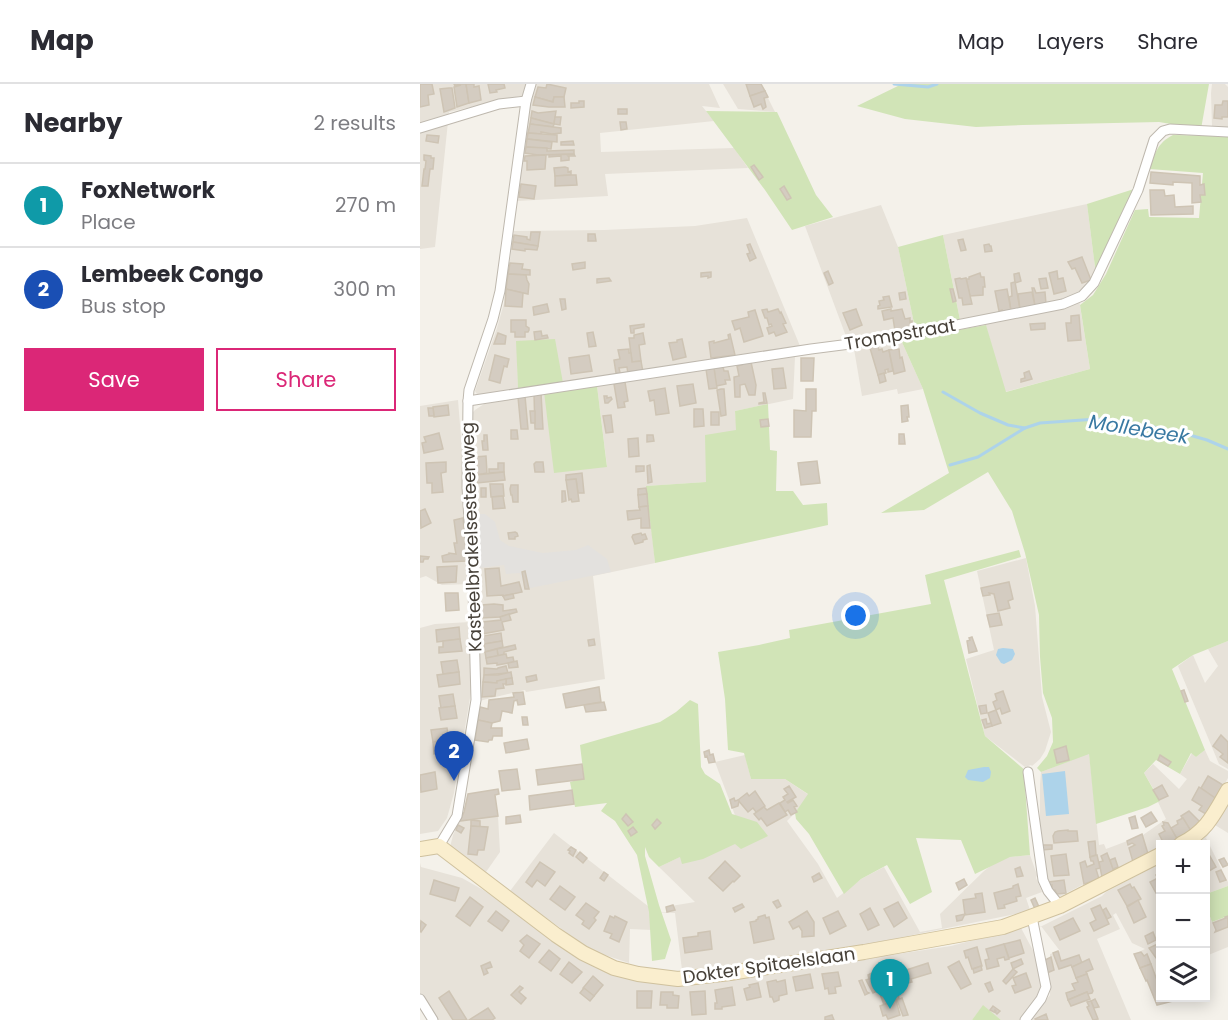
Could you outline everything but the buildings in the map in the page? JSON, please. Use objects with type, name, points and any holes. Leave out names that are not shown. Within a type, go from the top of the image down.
[{"type":"street","name":"Kasteelbrakelsesteenweg","points":[[439,846],[457,816],[476,700],[467,487],[469,390],[500,291],[526,101],[531,84]]},
{"type":"street","points":[[420,128],[499,104],[526,101]]},
{"type":"street","name":"Trompstraat","points":[[468,401],[819,347],[865,342],[1063,304],[1082,296],[1094,283],[1138,190],[1154,140],[1163,131],[1170,129],[1228,132]]},
{"type":"street","points":[[1028,772],[1044,885],[1060,906]]},
{"type":"street","points":[[1188,840],[1204,828],[1228,790]]},
{"type":"street","points":[[420,849],[439,846]]},
{"type":"street","name":"Dokter Spitaelslaan","points":[[439,846],[556,935],[584,953],[614,968],[678,979],[730,973],[1003,927],[1060,906],[1156,858]]},
{"type":"street","points":[[1025,1020],[1041,999],[1046,987],[1032,917]]},
{"type":"street","points":[[420,999],[433,1020]]},
{"type":"shaded area","points":[[420,84],[709,84],[720,108],[702,106],[714,121],[600,133],[601,152],[734,148],[748,168],[605,174],[608,196],[517,201],[528,110],[520,96],[449,112],[435,247],[420,249]]},
{"type":"shaded area","points":[[723,84],[761,84],[775,112],[738,109]]},
{"type":"shaded area","points":[[1212,84],[1225,84],[1228,87],[1228,128],[1212,127]]},
{"type":"shaded area","points":[[1087,204],[1096,275],[1090,284],[1078,293],[1090,369],[1005,392],[983,316],[960,320],[943,235]]},
{"type":"shaded area","points":[[881,205],[898,247],[915,328],[847,339],[805,226]]},
{"type":"shaded area","points":[[747,218],[800,346],[563,383],[517,341],[518,388],[480,396],[476,393],[504,303],[514,231],[695,226]]},
{"type":"shaded area","points":[[883,334],[888,343],[901,340],[923,389],[898,394],[897,389],[862,396],[854,349],[870,348],[887,343]]},
{"type":"shaded area","points":[[795,357],[793,399],[735,411],[737,430],[706,482],[647,486],[655,563],[593,576],[605,679],[526,692],[525,690],[479,701],[480,601],[471,468],[473,412],[484,404],[544,392],[607,466],[597,386],[750,361]]},
{"type":"shaded area","points":[[458,400],[469,584],[442,585],[426,576],[420,578],[420,406]]},
{"type":"shaded area","points":[[474,514],[485,514],[495,522],[500,540],[509,546],[543,553],[576,550],[588,545],[607,559],[611,572],[525,589],[520,573],[506,574],[504,565],[478,568]]},
{"type":"shaded area","points":[[1026,558],[1035,606],[1042,697],[1051,732],[1040,759],[1032,766],[1025,767],[985,736],[966,659],[994,650],[977,571]]},
{"type":"shaded area","points":[[470,622],[471,692],[454,793],[447,818],[438,831],[420,834],[420,628],[435,624]]},
{"type":"shaded area","points":[[1228,641],[1228,769],[1219,764],[1178,666],[1193,655],[1205,683],[1218,666],[1208,649]]},
{"type":"shaded area","points":[[1205,750],[1210,761],[1228,771],[1228,778],[1201,824],[1179,840],[1156,840],[1156,852],[1059,897],[1048,886],[1040,845],[1041,772],[1089,753],[1099,845],[1104,844],[1106,849],[1143,835],[1166,819],[1158,802],[1160,800],[1144,773],[1153,764],[1179,789],[1187,779],[1180,774],[1192,753],[1196,757]]},
{"type":"shaded area","points":[[745,755],[751,779],[785,779],[809,795],[787,821],[818,864],[837,898],[861,879],[884,867],[920,932],[942,928],[940,914],[984,871],[1001,858],[1030,855],[1042,892],[1026,898],[1030,910],[1021,913],[864,945],[682,970],[675,913],[653,912],[671,912],[671,906],[695,902],[659,867],[739,826],[715,762]]},
{"type":"shaded area","points":[[1228,805],[1228,833],[1215,825],[1206,838],[1207,840],[1201,840],[1206,837]]},
{"type":"shaded area","points":[[498,816],[500,852],[486,872],[510,891],[554,833],[653,910],[652,930],[630,929],[629,963],[593,951],[454,852],[450,847],[460,821]]},
{"type":"shaded area","points":[[1210,846],[1228,882],[1228,886],[1210,893]]},
{"type":"shaded area","points":[[420,863],[421,867],[462,878],[485,891],[578,959],[611,972],[681,985],[710,982],[951,946],[1021,928],[1037,958],[1042,987],[1039,996],[1020,1020],[1001,1020],[983,1006],[972,1020],[430,1020],[435,1017],[420,993]]},
{"type":"shaded area","points":[[1156,865],[1156,1002],[1169,1002],[1157,1005],[1134,954],[1145,949],[1132,943],[1116,913],[1113,915],[1120,929],[1097,939],[1131,1020],[1029,1020],[1050,995],[1050,983],[1043,961],[1050,958],[1050,954],[1060,951],[1041,926],[1102,896]]},
{"type":"shaded area","points":[[1228,916],[1228,947],[1210,954],[1210,917],[1212,922]]},
{"type":"green space","points":[[902,84],[1209,84],[1201,129],[1159,122],[976,127],[905,119],[857,106]]},
{"type":"green space","points":[[706,111],[777,112],[816,195],[833,217],[792,230]]},
{"type":"green space","points":[[1173,135],[1228,136],[1228,641],[1193,655],[1172,669],[1205,750],[1196,757],[1191,753],[1180,774],[1156,760],[1144,773],[1160,801],[1096,824],[1089,754],[1041,772],[1037,768],[1047,756],[1053,742],[1052,718],[1043,693],[1039,615],[1025,553],[1012,511],[988,472],[924,510],[881,513],[949,473],[923,389],[901,340],[986,325],[1006,392],[1090,369],[1080,305],[1093,295],[1106,274],[1135,210],[1148,209],[1149,217],[1199,218],[1203,173],[1149,169],[1160,145]]},
{"type":"green space","points":[[1134,189],[1096,275],[1087,204]]},
{"type":"green space","points":[[943,235],[960,320],[915,328],[898,247]]},
{"type":"green space","points":[[555,339],[563,383],[518,388],[516,341]]},
{"type":"green space","points":[[597,386],[607,467],[554,473],[544,392]]},
{"type":"green space","points":[[768,404],[770,450],[777,451],[776,491],[793,491],[803,505],[827,503],[828,525],[655,563],[646,486],[706,482],[705,435],[736,430],[735,411]]},
{"type":"green space","points":[[1019,550],[1021,557],[944,580],[985,736],[1026,771],[1030,855],[1010,857],[975,874],[961,840],[916,838],[932,892],[910,904],[887,865],[861,879],[844,894],[809,834],[796,819],[795,813],[808,794],[785,779],[751,779],[744,753],[728,750],[725,699],[718,652],[790,638],[789,630],[931,604],[925,575]]},
{"type":"green space","points":[[690,700],[698,704],[701,767],[705,774],[720,784],[732,814],[757,822],[768,836],[741,849],[735,844],[703,859],[682,864],[680,857],[659,867],[649,857],[645,847],[645,856],[671,940],[665,959],[652,961],[649,912],[637,855],[615,821],[601,811],[607,803],[575,807],[570,782],[584,778],[580,745],[660,722]]},
{"type":"green space","points":[[1228,886],[1228,916],[1212,922],[1210,893]]},
{"type":"green space","points":[[983,1005],[1001,1020],[972,1020]]},
{"type":"water","points":[[998,649],[1013,649],[1015,654],[1012,660],[1004,664],[996,655]]},
{"type":"water","points":[[989,767],[991,772],[990,778],[983,782],[968,780],[965,777],[968,770]]},
{"type":"water","points":[[1065,771],[1069,814],[1046,816],[1042,774]]},
{"type":"waterway","points":[[894,84],[928,87],[937,84]]},
{"type":"waterway","points":[[943,392],[980,413],[1008,425],[1025,428]]},
{"type":"waterway","name":"Mollebeek","points":[[950,465],[978,457],[1025,428],[1040,423],[1097,419],[1154,427],[1180,436],[1186,434],[1228,449]]},
{"type":"place","name":"Lembeek Congo","points":[[454,781]]},
{"type":"place","name":"FoxNetwork","points":[[890,1009]]}]
